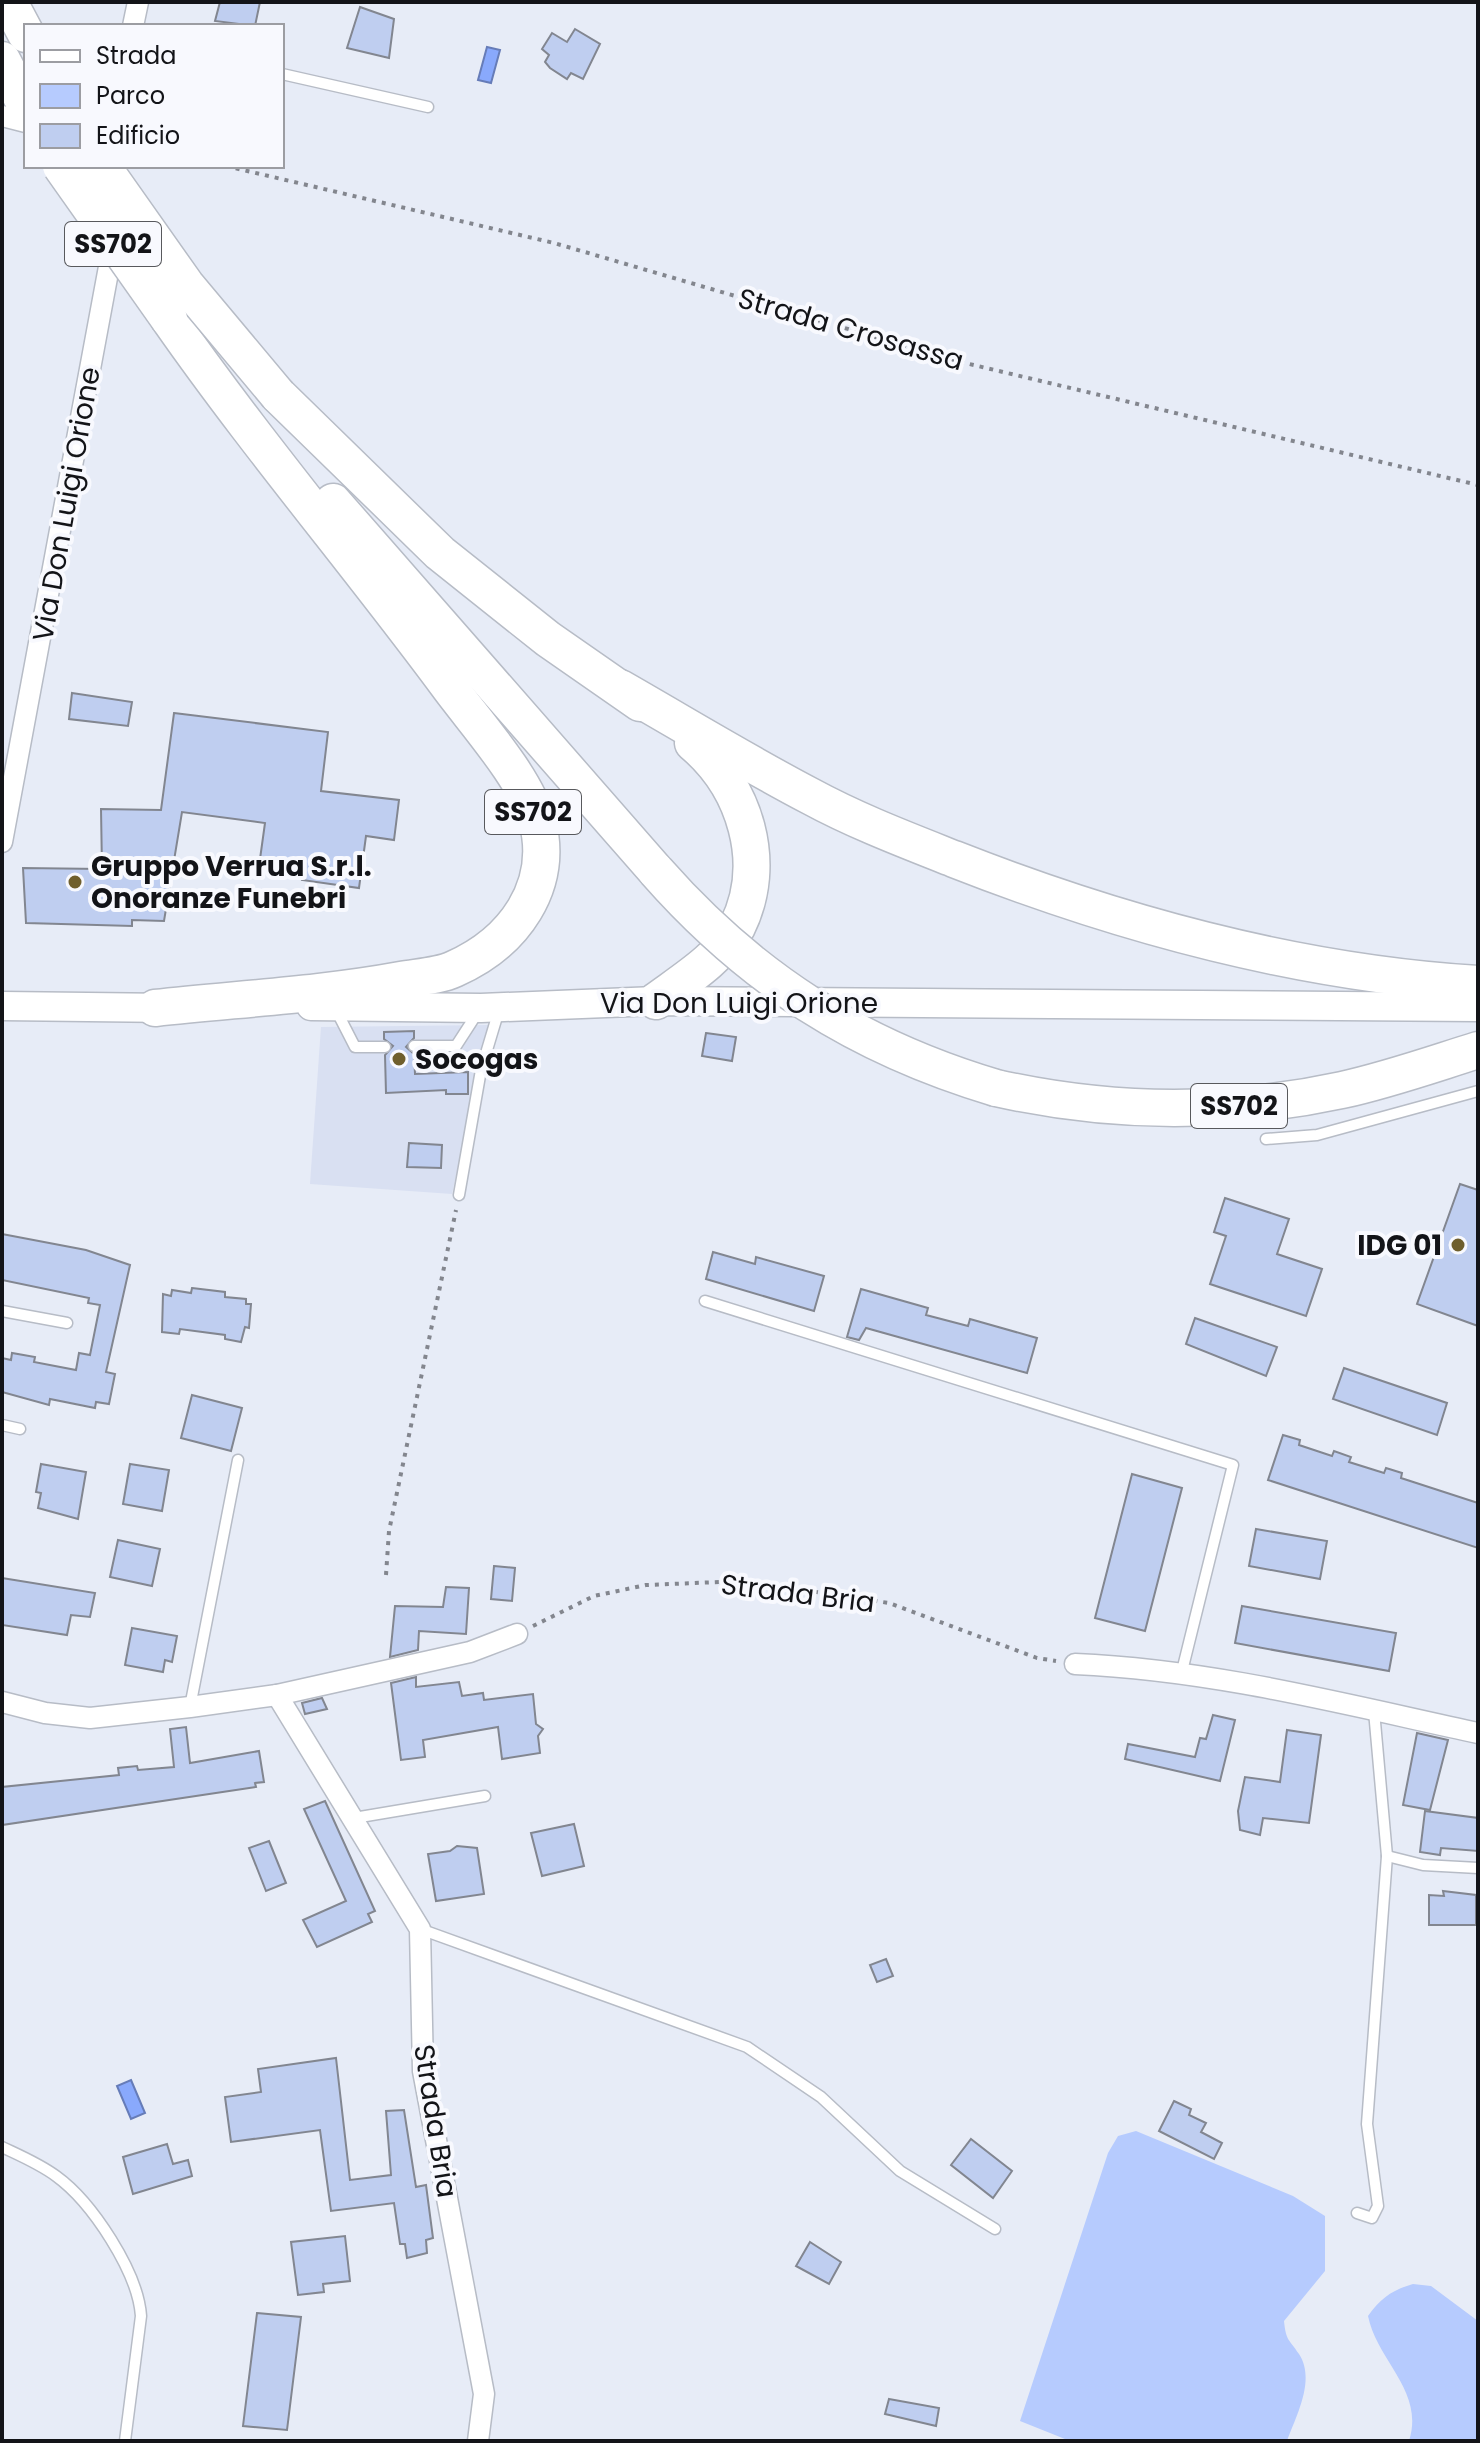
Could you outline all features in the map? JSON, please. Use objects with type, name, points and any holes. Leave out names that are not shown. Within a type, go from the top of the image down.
[{"type":"highway","points":[[9,2],[24,30]]},
{"type":"highway","points":[[2,60],[24,102]]},
{"type":"highway","name":"SS702","points":[[62,168],[169,319],[512,772],[537,820],[540,866],[529,904],[515,928],[492,947],[452,970],[377,984],[155,1008]]},
{"type":"highway","name":"SS702","points":[[103,168],[186,285],[278,395],[440,553],[548,639],[673,726],[724,775],[741,809],[752,845],[750,883],[736,928],[700,968],[656,1001]]},
{"type":"highway","name":"SS702","points":[[239,409],[392,566],[656,871],[733,950],[769,980],[823,1015],[873,1042],[996,1088],[1036,1097],[1127,1108],[1223,1108],[1346,1089],[1478,1050]]},
{"type":"highway","name":"SS702","points":[[620,688],[811,797],[970,865],[1106,914],[1210,943],[1327,966],[1427,981],[1477,1001]]},
{"type":"main road","name":"Via Don Luigi Orione","points":[[2,1006],[491,1007],[656,1001],[1477,1001]]},
{"type":"street","points":[[133,24],[138,2]]},
{"type":"street","points":[[2,116],[24,122]]},
{"type":"street","name":"Via Don Luigi Orione","points":[[2,842],[127,168]]},
{"type":"street","points":[[2,1702],[45,1713],[90,1718],[190,1707],[277,1695],[470,1652],[517,1634]]},
{"type":"street","points":[[1075,1664],[1182,1671],[1237,1679],[1478,1733]]},
{"type":"street","name":"Strada Bria","points":[[277,1695],[420,1929],[423,2071],[484,2394],[478,2441]]},
{"type":"lane","points":[[284,74],[428,107]]},
{"type":"lane","points":[[335,1006],[355,1047],[385,1047]]},
{"type":"lane","points":[[414,1046],[456,1046],[491,1007]]},
{"type":"lane","points":[[459,1195],[491,1007]]},
{"type":"lane","points":[[1266,1139],[1317,1135],[1478,1091]]},
{"type":"lane","points":[[705,1301],[1233,1465],[1182,1671]]},
{"type":"lane","points":[[2,1311],[67,1323]]},
{"type":"lane","points":[[2,1425],[20,1429]]},
{"type":"lane","points":[[190,1707],[238,1460]]},
{"type":"lane","points":[[1357,2213],[1372,2218],[1378,2206],[1367,2124],[1387,1856],[1374,1711]]},
{"type":"lane","points":[[354,1818],[485,1796]]},
{"type":"lane","points":[[1387,1856],[1423,1865],[1478,1868]]},
{"type":"lane","points":[[420,1929],[710,2031],[747,2047],[821,2097],[900,2171],[995,2229]]},
{"type":"lane","points":[[2,2147],[59,2178],[105,2232],[129,2272],[140,2299],[141,2316],[125,2441]]},
{"type":"path","name":"Strada Crosassa","points":[[235,168],[554,243],[961,362],[1478,485]]},
{"type":"path","points":[[386,1575],[389,1531],[459,1195]]},
{"type":"path","name":"Strada Bria","points":[[517,1634],[594,1596],[646,1585],[744,1581],[889,1603],[1037,1658],[1075,1664]]},
{"type":"shaded area","points":[[487,47],[500,50],[491,83],[478,80]]},
{"type":"shaded area","points":[[488,1025],[452,1194],[310,1184],[321,1027]]},
{"type":"shaded area","points":[[131,2080],[145,2113],[131,2119],[117,2086]]},
{"type":"green space","points":[[1136,2131],[1293,2196],[1325,2216],[1325,2271],[1284,2321],[1287,2336],[1304,2364],[1306,2375],[1303,2398],[1287,2441],[1070,2441],[1020,2421],[1108,2153],[1118,2136]]},
{"type":"green space","points":[[1413,2284],[1431,2286],[1478,2321],[1478,2441],[1409,2441],[1411,2407],[1368,2316],[1388,2296]]},
{"type":"building","points":[[220,2],[260,2],[255,24],[215,21]]},
{"type":"building","points":[[360,7],[394,19],[389,58],[347,48]]},
{"type":"building","points":[[575,29],[600,44],[583,79],[571,73],[567,79],[545,62],[549,55],[542,49],[552,33],[567,42]]},
{"type":"building","points":[[72,693],[132,702],[128,726],[69,719]]},
{"type":"building","points":[[174,713],[328,732],[321,791],[399,800],[394,840],[366,836],[359,888],[302,880],[304,865],[260,859],[265,823],[182,812],[164,921],[132,920],[132,926],[26,923],[23,868],[102,869],[101,809],[161,810]]},
{"type":"building","points":[[414,1031],[414,1038],[406,1047],[414,1054],[415,1074],[468,1072],[468,1094],[446,1094],[446,1090],[386,1093],[385,1055],[393,1046],[384,1039],[384,1032]]},
{"type":"building","points":[[706,1033],[736,1037],[732,1061],[702,1056]]},
{"type":"building","points":[[409,1143],[442,1145],[441,1168],[407,1167]]},
{"type":"building","name":"IDG 01","points":[[1460,1184],[1478,1190],[1478,1326],[1417,1304]]},
{"type":"building","points":[[1225,1198],[1289,1219],[1277,1254],[1322,1269],[1306,1316],[1210,1284],[1226,1236],[1214,1232]]},
{"type":"building","points":[[2,1234],[86,1250],[130,1265],[106,1372],[115,1374],[109,1404],[96,1402],[95,1408],[50,1399],[49,1405],[2,1392],[2,1358],[11,1360],[12,1353],[35,1357],[34,1362],[76,1370],[79,1353],[90,1355],[100,1305],[88,1303],[89,1298],[2,1280]]},
{"type":"building","points":[[713,1252],[755,1264],[756,1257],[824,1276],[814,1311],[706,1279]]},
{"type":"building","points":[[192,1288],[225,1292],[225,1297],[246,1299],[246,1304],[251,1304],[249,1328],[245,1327],[241,1342],[225,1339],[225,1335],[180,1329],[179,1334],[162,1332],[163,1294],[171,1296],[172,1290],[191,1293]]},
{"type":"building","points":[[861,1289],[928,1308],[926,1315],[968,1326],[970,1319],[1037,1338],[1027,1373],[866,1328],[859,1340],[847,1337]]},
{"type":"building","points":[[1195,1318],[1277,1347],[1266,1376],[1186,1344]]},
{"type":"building","points":[[1344,1368],[1447,1403],[1437,1435],[1333,1399]]},
{"type":"building","points":[[192,1395],[242,1408],[231,1451],[181,1438]]},
{"type":"building","points":[[1283,1435],[1300,1440],[1299,1445],[1332,1456],[1334,1451],[1351,1457],[1349,1462],[1384,1473],[1386,1468],[1402,1473],[1401,1478],[1478,1503],[1478,1548],[1268,1480]]},
{"type":"building","points":[[41,1464],[86,1472],[78,1519],[38,1508],[41,1493],[36,1492]]},
{"type":"building","points":[[130,1464],[169,1470],[162,1511],[123,1504]]},
{"type":"building","points":[[1132,1474],[1182,1488],[1145,1631],[1095,1618]]},
{"type":"building","points":[[1256,1529],[1327,1541],[1320,1579],[1249,1566]]},
{"type":"building","points":[[118,1540],[160,1549],[152,1586],[110,1577]]},
{"type":"building","points":[[494,1566],[515,1568],[512,1601],[491,1599]]},
{"type":"building","points":[[2,1578],[95,1593],[90,1617],[71,1615],[67,1635],[2,1625]]},
{"type":"building","points":[[446,1587],[469,1588],[466,1634],[419,1631],[418,1650],[390,1657],[395,1606],[443,1607]]},
{"type":"building","points":[[1242,1606],[1396,1633],[1389,1671],[1235,1643]]},
{"type":"building","points":[[132,1628],[177,1636],[172,1662],[165,1660],[163,1672],[125,1665]]},
{"type":"building","points":[[416,1677],[416,1687],[459,1682],[462,1696],[483,1693],[484,1700],[533,1694],[536,1724],[543,1729],[538,1736],[540,1753],[502,1759],[498,1727],[423,1740],[425,1757],[401,1760],[391,1683]]},
{"type":"building","points":[[322,1698],[327,1709],[305,1714],[302,1703]]},
{"type":"building","points":[[1213,1715],[1235,1720],[1220,1781],[1125,1759],[1128,1744],[1195,1757],[1200,1738],[1206,1739]]},
{"type":"building","points":[[186,1727],[190,1763],[259,1751],[264,1782],[255,1783],[256,1787],[2,1825],[2,1787],[119,1775],[118,1768],[174,1767],[170,1729]]},
{"type":"building","points":[[1287,1730],[1321,1735],[1309,1823],[1263,1818],[1260,1835],[1240,1830],[1238,1811],[1245,1777],[1280,1782]]},
{"type":"building","points":[[1417,1733],[1448,1740],[1430,1810],[1403,1805]]},
{"type":"building","points":[[325,1801],[375,1911],[368,1914],[372,1922],[317,1947],[303,1920],[346,1901],[304,1809]]},
{"type":"building","points":[[1425,1811],[1478,1818],[1478,1851],[1441,1848],[1440,1855],[1420,1852]]},
{"type":"building","points":[[574,1824],[584,1866],[542,1876],[531,1833]]},
{"type":"building","points":[[269,1841],[286,1883],[266,1891],[249,1848]]},
{"type":"building","points":[[457,1846],[477,1848],[484,1894],[436,1901],[428,1854],[450,1851]]},
{"type":"building","points":[[1443,1891],[1476,1895],[1476,1925],[1429,1925],[1429,1895],[1444,1896]]},
{"type":"building","points":[[886,1959],[893,1976],[877,1982],[870,1965]]},
{"type":"building","points":[[336,2058],[350,2180],[391,2175],[386,2111],[404,2110],[416,2187],[426,2185],[433,2238],[426,2240],[427,2253],[407,2258],[405,2244],[400,2244],[394,2203],[331,2211],[320,2130],[231,2142],[225,2097],[261,2092],[258,2069]]},
{"type":"building","points":[[1174,2101],[1191,2109],[1189,2115],[1206,2123],[1201,2132],[1222,2143],[1214,2159],[1159,2131]]},
{"type":"building","points":[[971,2139],[1012,2171],[993,2198],[951,2165]]},
{"type":"building","points":[[167,2144],[173,2164],[188,2160],[192,2176],[133,2194],[123,2157]]},
{"type":"building","points":[[345,2236],[350,2281],[323,2284],[324,2292],[298,2295],[291,2242]]},
{"type":"building","points":[[810,2242],[841,2262],[829,2284],[796,2266]]},
{"type":"building","points":[[257,2313],[301,2317],[287,2430],[243,2426]]},
{"type":"building","points":[[889,2399],[939,2408],[936,2426],[885,2414]]},
{"type":"place","name":"Gruppo Verrua S.r.l. Onoranze Funebri","points":[[75,882]]},
{"type":"place","name":"Socogas","points":[[399,1059]]},
{"type":"place","name":"IDG 01","points":[[1458,1245]]}]
